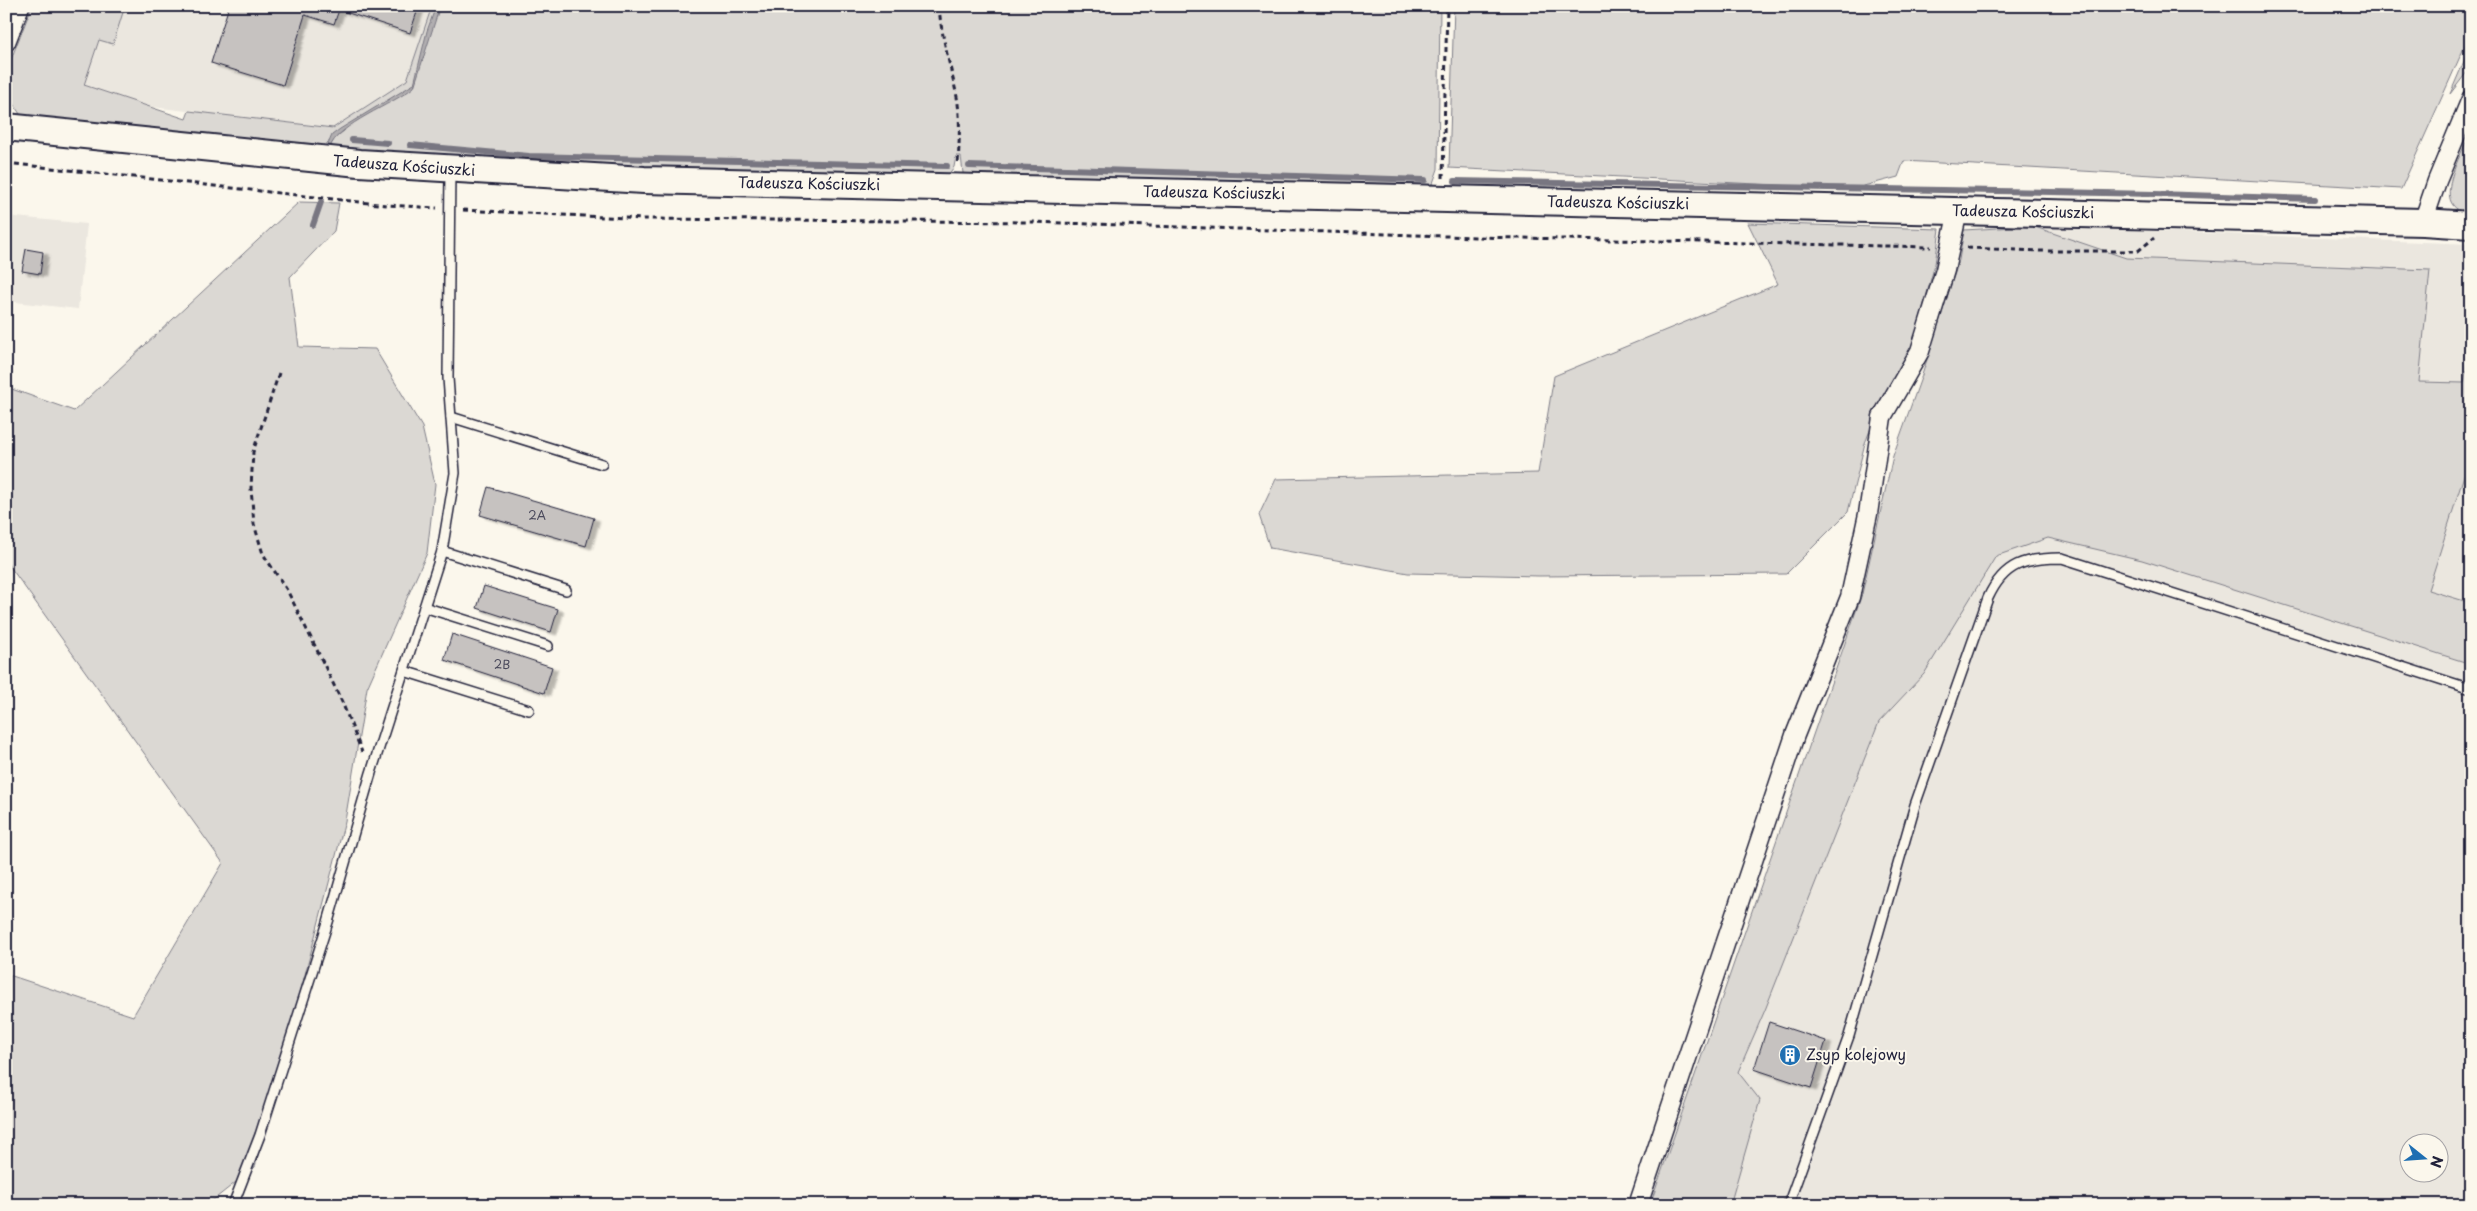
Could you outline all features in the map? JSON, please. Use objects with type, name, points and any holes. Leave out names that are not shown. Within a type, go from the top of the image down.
[{"type":"main road","name":"Tadeusza Kościuszki","points":[[6,127],[359,163],[644,180],[2423,222],[2471,225]]},
{"type":"street","points":[[6,42],[20,6]]},
{"type":"street","points":[[2423,222],[2436,181],[2471,99]]},
{"type":"street","points":[[1638,1205],[1795,735],[1850,597],[1868,514],[1882,417],[1920,351],[1950,247],[1958,211]]},
{"type":"lane","points":[[234,1205],[260,1135],[319,950],[371,773],[442,551],[455,473],[448,378],[450,169]]},
{"type":"lane","points":[[451,417],[602,464]]},
{"type":"lane","points":[[442,551],[566,590]]},
{"type":"lane","points":[[1788,1205],[1849,1036],[1915,804],[1988,598],[1996,581],[2006,569],[2038,558],[2062,558],[2471,689]]},
{"type":"lane","points":[[424,607],[548,646]]},
{"type":"lane","points":[[404,671],[529,710]]},
{"type":"path","points":[[939,6],[941,30],[957,99],[960,132],[958,161]]},
{"type":"path","points":[[1442,198],[1447,6]]},
{"type":"path","points":[[6,163],[377,204],[645,219],[1032,222],[1475,237],[1950,247],[2039,251],[2138,251],[2150,243],[2158,233]]},
{"type":"path","points":[[279,373],[253,452],[251,488],[254,524],[263,554],[286,590],[316,648],[342,702],[371,773]]},
{"type":"shaded area","points":[[32,6],[125,6],[113,44],[99,40],[84,85],[186,119],[189,111],[333,128],[407,80],[432,6],[1440,6],[1438,169],[1433,183],[1428,186],[968,175],[963,173],[961,156],[956,156],[954,167],[948,175],[611,168],[329,149],[334,139],[345,130],[327,143],[326,149],[240,137],[22,117],[6,93],[6,72]]},
{"type":"shaded area","points":[[48,6],[432,6],[407,80],[333,128],[15,91]]},
{"type":"shaded area","points":[[436,6],[440,6],[414,87],[354,123],[334,140],[329,149],[326,149],[332,135],[340,129],[414,84],[427,31]]},
{"type":"shaded area","points":[[1454,6],[2471,6],[2471,32],[2401,189],[1904,161],[1898,177],[1852,189],[1449,168]]},
{"type":"shaded area","points":[[2471,45],[2471,67],[2450,94]]},
{"type":"shaded area","points":[[2471,132],[2471,213],[2458,210],[2451,202],[2449,192],[2455,166]]},
{"type":"shaded area","points":[[299,202],[339,203],[334,231],[290,277],[299,347],[375,349],[422,427],[435,484],[427,553],[367,688],[345,821],[255,1167],[207,1205],[6,1205],[6,974],[133,1016],[223,863],[6,561],[6,387],[74,411]]},
{"type":"shaded area","points":[[6,216],[87,224],[78,309],[6,301]]},
{"type":"shaded area","points":[[1748,223],[1940,229],[1935,264],[1913,344],[1882,400],[1865,443],[1848,512],[1786,574],[1539,576],[1408,573],[1270,548],[1259,515],[1276,479],[1538,473],[1554,376],[1778,284]]},
{"type":"shaded area","points":[[2032,226],[2471,244],[2471,1205],[1698,1205],[1823,764],[2001,330]]},
{"type":"shaded area","points":[[2032,226],[2126,258],[2430,270],[2419,382],[2464,383],[2471,346],[2471,453],[2428,590],[2471,603],[2471,664],[2142,560],[2048,538],[1996,556],[1924,674],[1879,722],[1765,1010],[1738,1072],[1760,1100],[1730,1205],[1650,1205],[1862,594],[1893,456],[1922,375],[1959,260],[1964,230]]},
{"type":"building","points":[[229,6],[419,6],[410,33],[339,10],[334,24],[305,15],[283,85],[211,63]]},
{"type":"building","points":[[26,249],[43,252],[40,274],[22,271]]},
{"type":"building","points":[[488,487],[594,518],[586,546],[480,515]]},
{"type":"building","points":[[484,586],[558,609],[551,632],[477,608]]},
{"type":"building","points":[[452,634],[552,667],[544,693],[444,660]]},
{"type":"building","name":"Zsyp kolejowy","points":[[1769,1022],[1826,1041],[1811,1088],[1754,1069]]},
{"type":"waterway","points":[[352,140],[388,143]]},
{"type":"waterway","points":[[410,145],[529,156],[947,166]]},
{"type":"waterway","points":[[969,166],[1425,180]]},
{"type":"waterway","points":[[1455,181],[2155,194],[2315,199]]},
{"type":"waterway","points":[[313,225],[321,202]]},
{"type":"place","name":"Zsyp kolejowy","points":[[1790,1055]]}]
